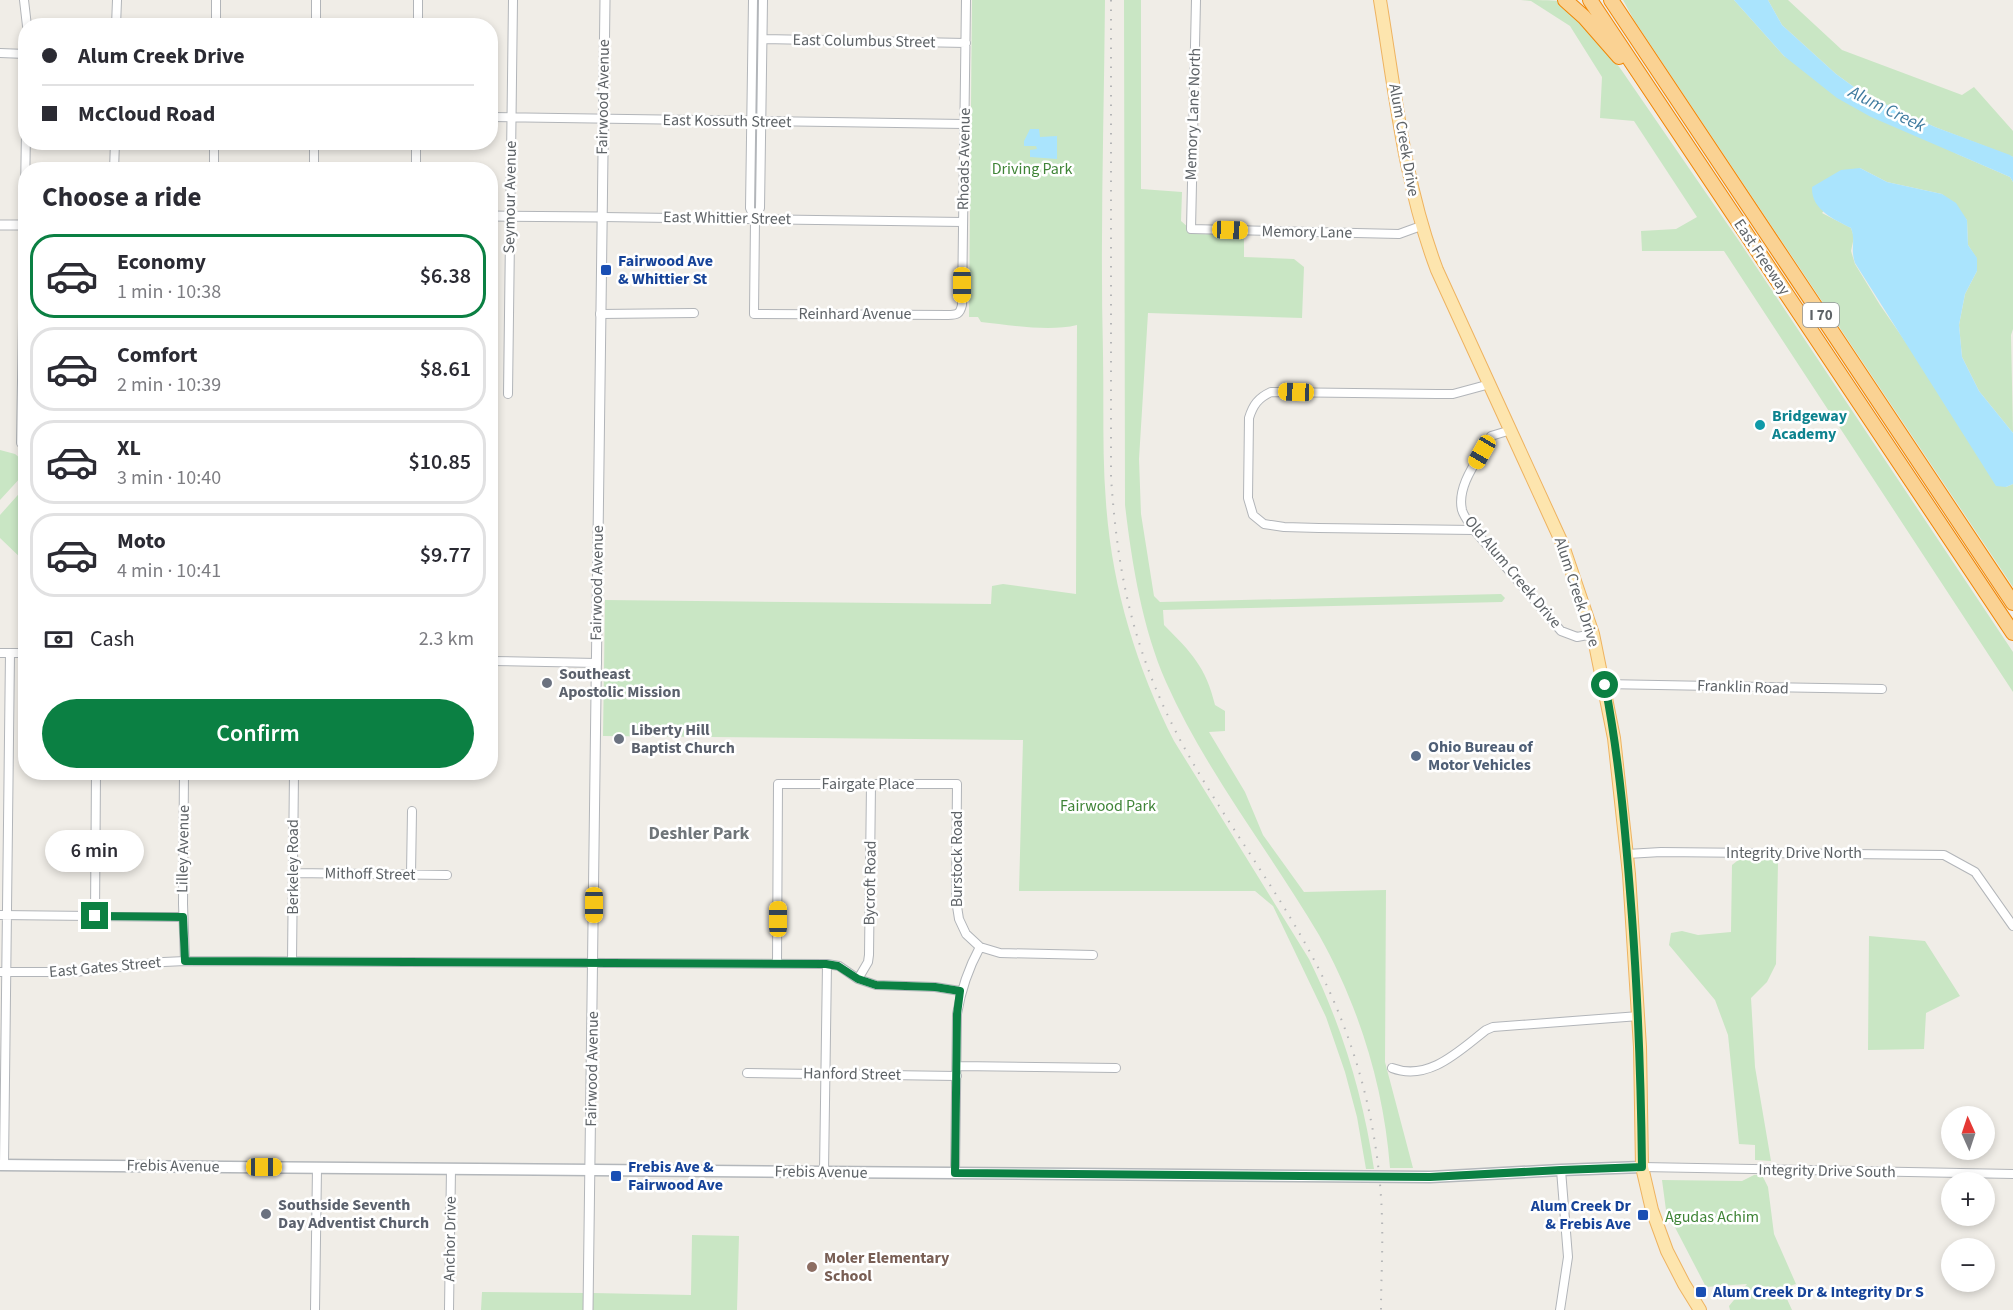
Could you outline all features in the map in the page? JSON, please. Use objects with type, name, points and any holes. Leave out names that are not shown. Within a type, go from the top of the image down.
[{"type":"highway","points":[[1565,0],[1593,26],[1659,103]]},
{"type":"highway","name":"East Freeway","points":[[1590,0],[2013,633]]},
{"type":"highway","name":"East Freeway","points":[[1611,0],[2013,603]]},
{"type":"main road","name":"Alum Creek Drive","points":[[1380,0],[1406,162],[1421,226],[1437,270],[1562,543],[1593,634],[1614,738],[1627,854],[1638,1016],[1642,1167],[1652,1210],[1667,1251],[1700,1310]]},
{"type":"main road","name":"Frebis Avenue","points":[[2,1165],[1430,1177],[1642,1167]]},
{"type":"street","points":[[24,0],[26,18]]},
{"type":"street","points":[[116,18],[117,0]]},
{"type":"street","points":[[216,0],[216,18]]},
{"type":"street","points":[[316,0],[316,18]]},
{"type":"street","points":[[418,0],[418,18]]},
{"type":"street","name":"Seymour Avenue","points":[[507,394],[513,0]]},
{"type":"street","name":"Fairwood Avenue","points":[[588,1310],[605,0]]},
{"type":"street","points":[[753,0],[750,208],[755,219]]},
{"type":"street","points":[[755,219],[760,208],[763,0]]},
{"type":"street","name":"Rhoads Avenue","points":[[956,315],[961,312],[962,305],[966,0]]},
{"type":"street","name":"Memory Lane North","points":[[1191,229],[1196,0]]},
{"type":"street","name":"East Columbus Street","points":[[763,39],[966,43]]},
{"type":"street","points":[[0,53],[18,54]]},
{"type":"street","name":"East Kossuth Street","points":[[498,117],[964,124]]},
{"type":"street","name":"East Whittier Street","points":[[498,216],[963,222]]},
{"type":"street","name":"Reinhard Avenue","points":[[755,219],[754,314],[956,315]]},
{"type":"street","points":[[0,225],[18,225]]},
{"type":"street","name":"Memory Lane","points":[[1191,229],[1399,234],[1421,226]]},
{"type":"street","points":[[600,314],[694,313]]},
{"type":"street","points":[[1474,530],[1284,527],[1264,524],[1253,515],[1248,498],[1249,418],[1253,406],[1261,396],[1271,392],[1445,394],[1475,390],[1490,384]]},
{"type":"street","name":"Old Alum Creek Drive","points":[[1511,430],[1491,436],[1465,483],[1462,508],[1474,530],[1561,631],[1577,637],[1593,634]]},
{"type":"street","points":[[0,653],[18,654]]},
{"type":"street","points":[[2,1165],[3,915],[10,653]]},
{"type":"street","points":[[498,661],[597,663]]},
{"type":"street","name":"Franklin Road","points":[[1604,684],[1882,689]]},
{"type":"street","points":[[95,916],[96,780]]},
{"type":"street","name":"Lilley Avenue","points":[[184,780],[185,961]]},
{"type":"street","name":"Berkeley Road","points":[[292,961],[294,780]]},
{"type":"street","name":"Fairgate Place","points":[[777,964],[778,784],[957,784]]},
{"type":"street","name":"Bycroft Road","points":[[858,979],[868,962],[869,955],[871,784]]},
{"type":"street","name":"Burstock Road","points":[[957,784],[958,919],[966,934],[980,947]]},
{"type":"street","points":[[411,874],[412,811]]},
{"type":"street","name":"Integrity Drive North","points":[[1627,854],[1660,852],[1936,854],[1952,858],[1975,872],[2013,926]]},
{"type":"street","name":"Mithoff Street","points":[[293,873],[447,875]]},
{"type":"street","points":[[3,915],[183,917]]},
{"type":"street","points":[[955,1173],[957,1014],[960,991],[980,947],[1008,955],[1093,955]]},
{"type":"street","name":"East Gates Street","points":[[3,972],[74,972],[185,961],[826,964],[838,966],[858,979],[882,986],[935,987],[960,991]]},
{"type":"street","points":[[824,1172],[826,964]]},
{"type":"street","points":[[1392,1068],[1416,1071],[1434,1068],[1493,1027],[1638,1016]]},
{"type":"street","points":[[957,1066],[1116,1068]]},
{"type":"street","name":"Hanford Street","points":[[747,1073],[957,1076]]},
{"type":"street","name":"Integrity Drive South","points":[[1642,1167],[2013,1174]]},
{"type":"street","points":[[315,1310],[317,1168]]},
{"type":"street","name":"Anchor Drive","points":[[448,1310],[451,1169]]},
{"type":"street","points":[[1560,1310],[1569,1257],[1561,1170]]},
{"type":"green space","name":"Fairwood Park","points":[[972,0],[1105,0],[1102,266],[1104,466],[1109,534],[1120,595],[1137,655],[1174,741],[1309,959],[1321,984],[1350,1061],[1364,1114],[1374,1169],[1366,1169],[1357,1117],[1345,1072],[1326,1017],[1273,906],[1255,891],[1019,891],[1023,740],[603,736],[605,600],[991,604],[992,586],[1003,584],[1076,594],[1077,325],[1054,328],[1029,327],[981,322],[978,317],[969,317]]},
{"type":"green space","points":[[1124,0],[1141,0],[1141,189],[1182,192],[1181,221],[1196,234],[1244,235],[1244,257],[1294,259],[1304,267],[1302,318],[1148,313],[1139,459],[1141,514],[1154,596],[1160,602],[1501,594],[1505,598],[1502,602],[1163,610],[1164,625],[1196,661],[1207,680],[1215,705],[1225,711],[1225,731],[1209,732],[1245,792],[1263,835],[1304,892],[1386,890],[1385,1062],[1413,1168],[1390,1168],[1382,1107],[1375,1077],[1346,990],[1319,935],[1300,903],[1219,779],[1182,715],[1166,682],[1144,617],[1125,505]]},
{"type":"green space","points":[[1521,0],[1559,1],[1582,22],[1620,68],[1737,238],[2013,652],[2013,692],[1724,251],[1642,251],[1641,231],[1676,229],[1697,217],[1634,121],[1600,118],[1602,77],[1570,26],[1531,1]]},
{"type":"green space","points":[[1623,0],[1734,0],[1784,56],[1957,154],[2010,177],[2013,182],[2013,329],[2011,335],[2013,433],[1979,391],[1962,357],[1959,325],[1965,294],[1977,271],[1977,259],[1968,245],[1967,220],[1942,194],[1887,182],[1860,168],[1822,213],[1851,228],[1854,237],[1851,251],[1855,264],[1880,305],[2006,487],[2013,484],[2013,587],[1634,20]]},
{"type":"green space","points":[[1768,0],[1788,0],[1842,50],[1962,95],[1974,87],[2013,131],[2013,157],[1935,127],[1865,95],[1836,74],[1782,25]]},
{"type":"green space","points":[[0,450],[18,456],[18,480],[0,500]]},
{"type":"green space","points":[[18,495],[18,555],[0,538],[0,515]]},
{"type":"green space","points":[[1776,856],[1778,862],[1776,964],[1767,982],[1751,998],[1755,1067],[1771,1161],[1755,1160],[1755,1145],[1739,1144],[1728,1035],[1715,1000],[1669,945],[1671,933],[1682,931],[1698,935],[1731,932],[1732,865],[1742,857]]},
{"type":"green space","points":[[1869,936],[1925,941],[1960,996],[1926,1013],[1924,1049],[1868,1050]]},
{"type":"green space","name":"Agudas Achim","points":[[1754,1175],[1762,1175],[1768,1187],[1774,1234],[1796,1284],[1782,1288],[1792,1310],[1730,1310],[1729,1306],[1747,1284],[1706,1287],[1666,1210],[1662,1180],[1742,1181]]},
{"type":"green space","points":[[692,1235],[739,1236],[737,1310],[593,1310],[593,1293],[691,1295]]},
{"type":"green space","points":[[482,1292],[584,1293],[584,1310],[481,1310]]},
{"type":"water","name":"Alum Creek","points":[[1734,0],[1768,0],[1782,25],[1836,74],[1865,95],[1935,127],[2010,155],[2013,157],[2013,182],[2010,177],[1871,117],[1837,98],[1784,56]]},
{"type":"water","points":[[1030,129],[1039,129],[1040,137],[1057,136],[1057,159],[1030,157],[1030,150],[1037,149],[1036,146],[1024,146]]},
{"type":"water","points":[[1860,168],[1887,182],[1942,194],[1956,203],[1967,220],[1968,245],[1977,258],[1977,271],[1965,294],[1959,325],[1962,357],[1979,391],[2013,433],[2013,484],[2006,487],[1996,486],[1855,263],[1851,228],[1825,213],[1815,202],[1812,187],[1841,170]]},
{"type":"railway","points":[[1111,0],[1111,477],[1122,571],[1144,659],[1169,718],[1209,790],[1298,930],[1335,1004],[1345,1030],[1369,1109],[1378,1164],[1382,1230],[1381,1310]]},
{"type":"place","name":"Fairwood Ave & Whittier St","points":[[606,270]]},
{"type":"place","name":"Bridgeway Academy","points":[[1760,425]]},
{"type":"place","name":"Southeast Apostolic Mission","points":[[547,683]]},
{"type":"place","name":"Liberty Hill Baptist Church","points":[[619,739]]},
{"type":"place","name":"Ohio Bureau of Motor Vehicles","points":[[1416,756]]},
{"type":"place","name":"Frebis Ave & Fairwood Ave","points":[[616,1176]]},
{"type":"place","name":"Southside Seventh Day Adventist Church","points":[[266,1214]]},
{"type":"place","name":"Alum Creek Dr & Frebis Ave","points":[[1643,1215]]},
{"type":"place","name":"Moler Elementary School","points":[[812,1267]]},
{"type":"place","name":"Alum Creek Dr & Integrity Dr S","points":[[1701,1292]]},
{"type":"district","name":"Deshler Park","points":[[699,833]]},
{"type":"route","points":[[95,916],[183,917],[185,961],[826,964],[838,966],[858,979],[876,985],[935,987],[960,991],[957,1014],[955,1173],[1430,1177],[1642,1167],[1640,1047],[1629,874],[1621,791],[1605,685]]},
{"type":"park label","name":"Driving Park","points":[[1032,169]]}]
